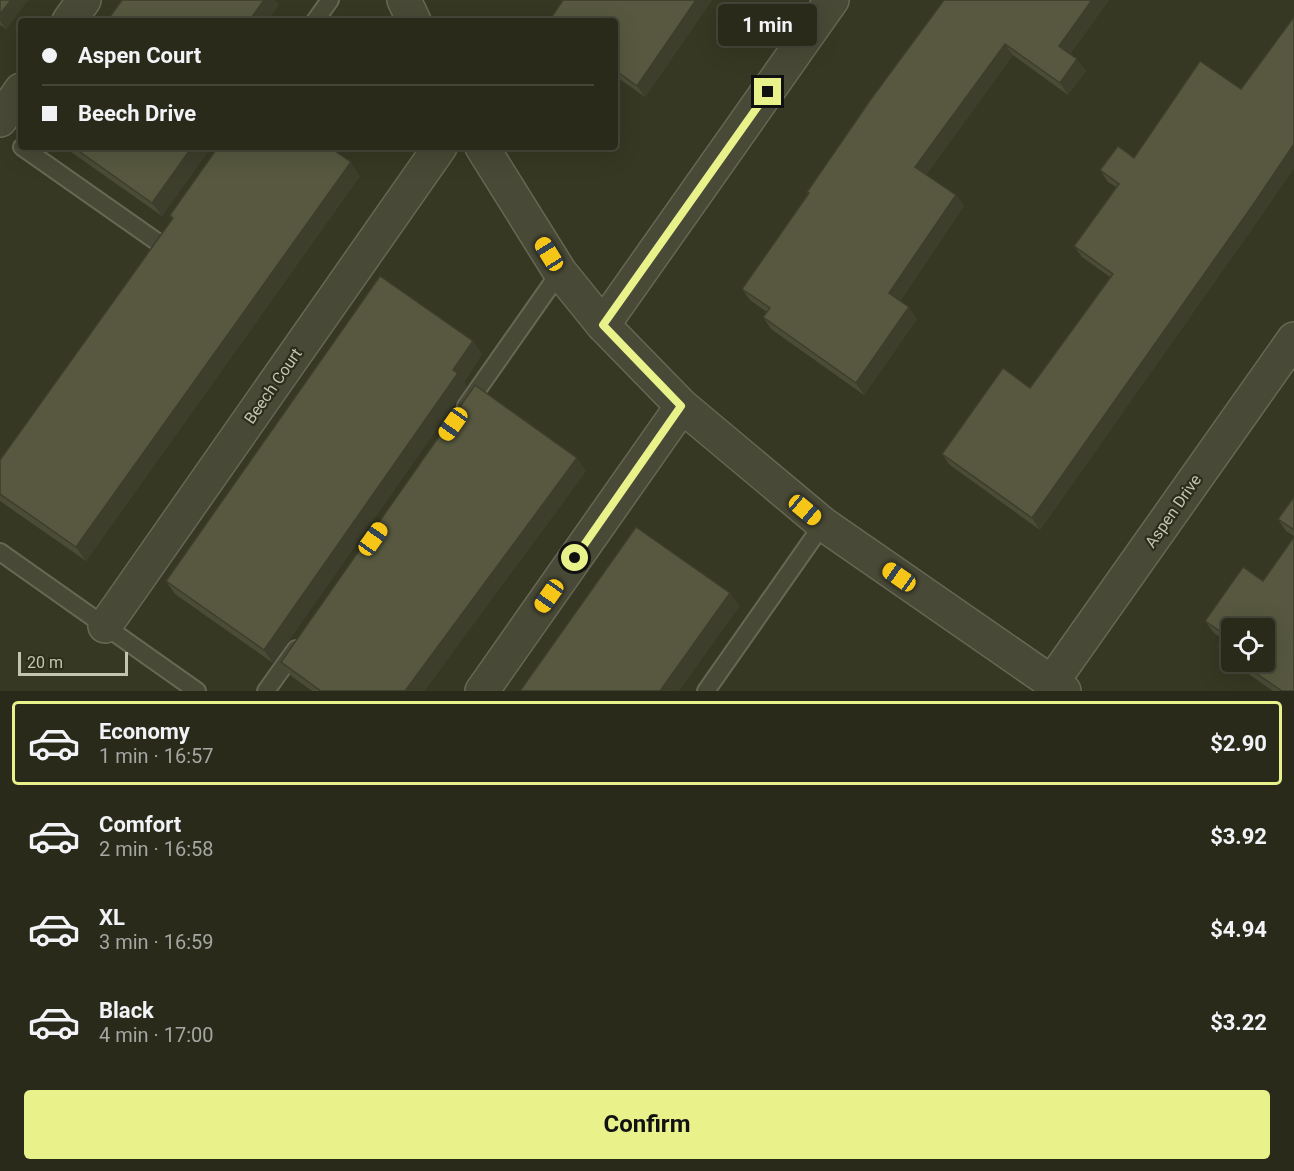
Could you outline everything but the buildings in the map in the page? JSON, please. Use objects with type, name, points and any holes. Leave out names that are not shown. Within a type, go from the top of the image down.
[{"type":"street","points":[[71,18],[84,0]]},
{"type":"street","points":[[404,0],[413,18]]},
{"type":"street","points":[[603,325],[832,0]]},
{"type":"street","points":[[0,120],[18,94]]},
{"type":"street","name":"Beech Court","points":[[105,626],[438,150]]},
{"type":"street","points":[[484,150],[560,272],[603,325],[681,406],[823,524],[1058,687]]},
{"type":"street","name":"Aspen Drive","points":[[1058,687],[1294,339]]},
{"type":"street","points":[[482,691],[681,406]]},
{"type":"lane","points":[[317,18],[330,0]]},
{"type":"lane","points":[[0,120],[12,140],[18,144]]},
{"type":"lane","points":[[26,150],[156,241]]},
{"type":"lane","points":[[457,418],[560,272]]},
{"type":"lane","points":[[706,691],[823,524]]},
{"type":"lane","points":[[0,552],[197,691]]},
{"type":"lane","points":[[266,691],[307,633]]},
{"type":"route","points":[[575,558],[681,406],[603,325],[768,92]]}]
